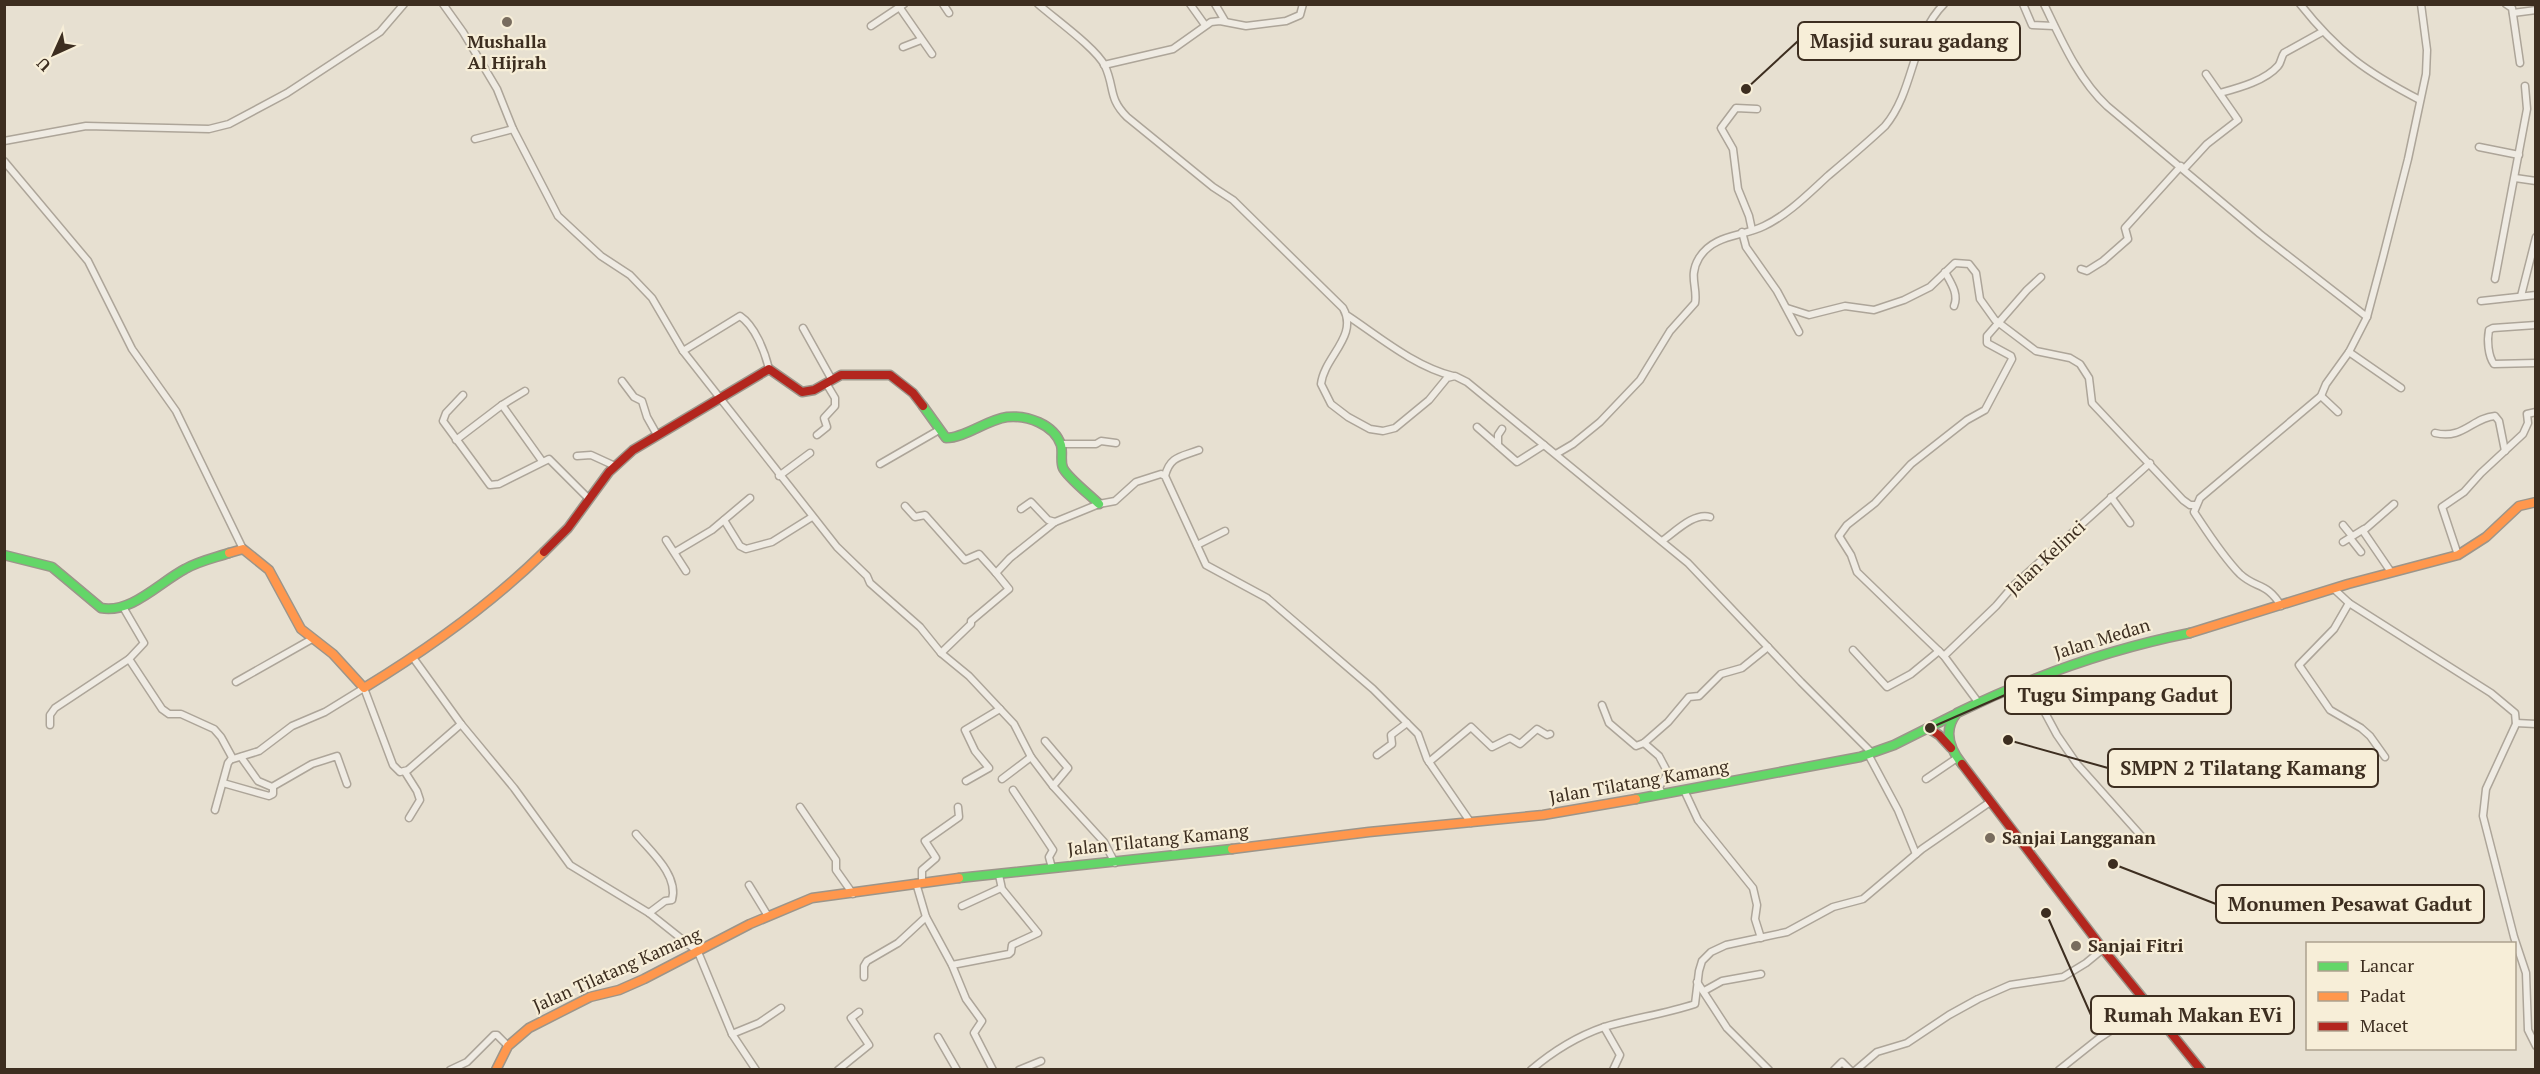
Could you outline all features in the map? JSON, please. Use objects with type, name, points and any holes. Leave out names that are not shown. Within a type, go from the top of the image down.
[{"type":"main road","points":[[4,555],[52,567],[105,610],[113,611],[185,568],[243,549],[267,567],[296,622],[312,639],[333,654],[364,688],[414,659],[495,596],[564,533],[588,498],[615,466],[656,433],[720,399],[769,369],[802,392],[811,391],[841,375],[890,375],[913,393],[939,430],[950,439],[989,420],[1023,416],[1047,426],[1062,444],[1063,469],[1099,504]]},
{"type":"main road","name":"Jalan Medan","points":[[1928,728],[1978,702],[2000,692],[2029,684],[2059,668],[2090,658],[2208,629],[2391,572],[2458,555],[2474,546],[2502,523],[2515,507],[2526,502],[2535,502]]},
{"type":"main road","points":[[1951,748],[1948,732],[1955,715]]},
{"type":"main road","points":[[1928,728],[1939,735],[1951,748],[2103,949],[2201,1070]]},
{"type":"main road","name":"Jalan Tilatang Kamang","points":[[496,1070],[508,1046],[529,1028],[590,998],[628,986],[768,916],[813,898],[852,894],[882,887],[1369,832],[1543,815],[1870,753],[1928,728]]},
{"type":"street","points":[[4,141],[86,126],[209,129],[229,124],[286,93],[380,32],[404,4]]},
{"type":"street","points":[[443,4],[463,32],[497,89],[513,129],[553,207],[564,223],[601,256],[630,275],[649,294],[683,351],[837,548],[867,576],[870,583],[920,627],[941,653],[969,676],[1000,709],[1016,728],[1031,757],[1053,786],[1104,842],[1115,862]]},
{"type":"street","points":[[943,4],[949,13]]},
{"type":"street","points":[[1038,4],[1081,40],[1104,64],[1116,106],[1211,185],[1233,200],[1343,308],[1348,316],[1396,349],[1436,372],[1455,376],[1470,384],[1695,570],[1870,753],[1898,810],[1916,854]]},
{"type":"street","points":[[1190,4],[1204,25]]},
{"type":"street","points":[[1215,4],[1225,21]]},
{"type":"street","points":[[1104,64],[1175,48],[1204,25],[1217,21],[1246,27],[1286,21],[1300,15],[1303,4]]},
{"type":"street","points":[[1556,454],[1579,439],[1611,412],[1645,374],[1670,331],[1695,303],[1692,283],[1700,257],[1714,244],[1742,232],[1765,226],[1807,197],[1885,126],[1904,93],[1925,31],[1933,16],[1944,4]]},
{"type":"street","points":[[2023,4],[2031,24],[2054,26]]},
{"type":"street","points":[[2044,4],[2070,56],[2099,99],[2260,234],[2367,317]]},
{"type":"street","points":[[2300,4],[2322,32],[2366,71],[2420,100]]},
{"type":"street","points":[[2281,606],[2271,591],[2239,573],[2194,512],[2200,498],[2321,396],[2326,384],[2349,352],[2367,317],[2408,159],[2426,74],[2427,50],[2421,4]]},
{"type":"street","points":[[2506,4],[2512,8],[2520,63]]},
{"type":"street","points":[[871,26],[902,6],[921,40],[932,54]]},
{"type":"street","points":[[2513,13],[2535,9]]},
{"type":"street","points":[[2220,93],[2253,82],[2272,71],[2280,64],[2284,53],[2322,32]]},
{"type":"street","points":[[903,48],[921,40]]},
{"type":"street","points":[[2081,269],[2087,271],[2095,267],[2128,240],[2125,228],[2207,144],[2238,120],[2206,74]]},
{"type":"street","points":[[2495,279],[2527,109],[2525,86]]},
{"type":"street","points":[[1752,230],[1738,189],[1732,146],[1722,131],[1722,124],[1737,108],[1757,109]]},
{"type":"street","points":[[475,139],[513,129]]},
{"type":"street","points":[[2479,147],[2518,155]]},
{"type":"street","points":[[4,161],[88,261],[132,349],[176,411],[243,549]]},
{"type":"street","points":[[2515,178],[2535,181]]},
{"type":"street","points":[[1742,232],[1746,247],[1787,308],[1799,332]]},
{"type":"street","points":[[2521,296],[2535,237]]},
{"type":"street","points":[[1787,308],[1809,315],[1845,306],[1874,310],[1923,291],[1958,262],[1965,263],[1976,273],[1980,299],[1998,323],[2036,351],[2070,358],[2080,364],[2091,383],[2092,403],[2183,500],[2190,505],[2196,505]]},
{"type":"street","points":[[1945,272],[1957,299],[1954,306]]},
{"type":"street","points":[[1978,702],[1941,654],[1857,572],[1851,555],[1839,536],[1847,525],[1875,503],[1911,464],[1966,420],[1985,410],[2012,359],[2012,356],[1987,343],[1990,332],[2027,290],[2041,278]]},
{"type":"street","points":[[2481,301],[2535,295]]},
{"type":"street","points":[[683,351],[740,316],[745,320],[763,349],[769,369]]},
{"type":"street","points":[[1348,316],[1345,335],[1325,367],[1321,384],[1331,404],[1348,417],[1370,429],[1383,431],[1395,428],[1429,400],[1445,380],[1455,376]]},
{"type":"street","points":[[2535,325],[2493,328],[2489,330],[2488,335],[2490,358],[2494,364],[2535,363]]},
{"type":"street","points":[[803,328],[835,398],[835,406],[824,418],[827,427],[817,435]]},
{"type":"street","points":[[2349,352],[2401,388]]},
{"type":"street","points":[[622,381],[634,397],[642,401],[647,417],[656,433]]},
{"type":"street","points":[[456,440],[502,405],[525,391]]},
{"type":"street","points":[[463,395],[443,421],[490,484],[493,486],[549,459],[588,498]]},
{"type":"street","points":[[2321,396],[2338,412]]},
{"type":"street","points":[[502,405],[542,461]]},
{"type":"street","points":[[2458,555],[2442,507],[2464,492],[2524,432],[2528,423],[2527,414],[2535,412]]},
{"type":"street","points":[[2435,433],[2454,434],[2495,416],[2499,421],[2505,451]]},
{"type":"street","points":[[1477,426],[1517,462],[1544,445]]},
{"type":"street","points":[[1498,445],[1498,435],[1502,429]]},
{"type":"street","points":[[880,464],[939,430]]},
{"type":"street","points":[[1062,444],[1096,444],[1101,441],[1116,443]]},
{"type":"street","points":[[1199,450],[1172,460],[1165,476],[1200,555],[1210,569],[1236,579],[1272,602],[1374,689],[1418,735],[1429,762],[1472,823]]},
{"type":"street","points":[[779,476],[810,453]]},
{"type":"street","points":[[577,456],[591,455],[615,466]]},
{"type":"street","name":"Jalan Kelinci","points":[[1852,650],[1887,687],[1911,674],[1941,654],[1996,606],[2014,585],[2150,463]]},
{"type":"street","points":[[996,573],[1010,558],[1055,522],[1099,504],[1114,501],[1133,484],[1152,475],[1165,476]]},
{"type":"street","points":[[2111,497],[2130,523]]},
{"type":"street","points":[[675,552],[724,520],[750,498]]},
{"type":"street","points":[[1021,509],[1031,502],[1047,520],[1055,522]]},
{"type":"street","points":[[2343,543],[2394,504]]},
{"type":"street","points":[[904,506],[915,517],[925,515],[965,560],[979,554],[1009,589],[971,621],[971,624],[941,653]]},
{"type":"street","points":[[1662,541],[1696,517],[1703,515],[1710,517]]},
{"type":"street","points":[[724,520],[740,546],[746,549],[775,540],[812,517]]},
{"type":"street","points":[[2343,525],[2361,552]]},
{"type":"street","points":[[2364,529],[2374,549],[2391,572]]},
{"type":"street","points":[[1197,544],[1226,531]]},
{"type":"street","points":[[666,540],[686,571]]},
{"type":"street","points":[[2334,589],[2349,603],[2491,693],[2513,710],[2516,723],[2486,789],[2484,816],[2516,942]]},
{"type":"street","points":[[2349,603],[2334,629],[2299,665],[2330,711],[2361,728],[2370,736],[2385,757]]},
{"type":"street","points":[[50,724],[50,715],[55,708],[129,659],[144,643],[123,607]]},
{"type":"street","points":[[236,682],[312,639]]},
{"type":"street","points":[[1602,705],[1610,723],[1636,746],[1644,743],[1668,722],[1689,697],[1699,696],[1721,674],[1743,668],[1768,647]]},
{"type":"street","points":[[129,659],[162,709],[169,714],[181,714],[214,729],[221,737],[232,758],[215,810]]},
{"type":"street","points":[[414,659],[461,724],[514,788],[573,868],[611,888],[649,913],[698,952],[732,1034],[752,1069]]},
{"type":"street","points":[[2029,684],[2057,735],[2077,765],[2144,839]]},
{"type":"street","points":[[232,758],[259,751],[292,726],[325,712],[364,688],[393,765],[400,772],[405,772],[461,724]]},
{"type":"street","points":[[966,782],[989,768],[975,751],[965,730],[1000,709]]},
{"type":"street","points":[[1377,755],[1392,744],[1391,735],[1407,723]]},
{"type":"street","points":[[2516,723],[2535,724]]},
{"type":"street","points":[[1429,762],[1472,728],[1492,747],[1510,738],[1520,744],[1537,729],[1547,735],[1550,734]]},
{"type":"street","points":[[1046,741],[1068,768],[1053,786]]},
{"type":"street","points":[[1644,743],[1659,756],[1668,773],[1659,787],[1662,794]]},
{"type":"street","points":[[273,787],[312,764],[335,756],[338,757],[347,784]]},
{"type":"street","points":[[241,757],[258,781],[273,787]]},
{"type":"street","points":[[1002,779],[1031,757]]},
{"type":"street","points":[[1926,780],[1957,758]]},
{"type":"street","points":[[405,772],[420,800],[409,818]]},
{"type":"street","points":[[223,783],[269,796],[273,794],[273,787]]},
{"type":"street","points":[[1013,790],[1053,850],[1049,857],[1052,868]]},
{"type":"street","points":[[1684,790],[1698,820],[1754,888],[1757,905],[1755,919],[1761,938]]},
{"type":"street","points":[[1531,1070],[1564,1046],[1604,1027],[1666,1014],[1695,1004],[1702,961],[1711,952],[1726,945],[1787,932],[1833,907],[1863,899],[1916,854],[1990,802]]},
{"type":"street","points":[[800,807],[836,860],[836,870],[852,894]]},
{"type":"street","points":[[958,807],[959,817],[925,841],[936,858],[922,870],[919,883],[926,917],[951,964],[966,999],[982,1021],[974,1033],[993,1070]]},
{"type":"street","points":[[636,834],[666,870],[672,888],[672,900],[665,901],[649,913]]},
{"type":"street","points":[[951,964],[1010,953],[1012,945],[1038,933],[1001,888],[999,875]]},
{"type":"street","points":[[749,885],[768,916]]},
{"type":"street","points":[[962,906],[1001,888]]},
{"type":"street","points":[[864,977],[864,966],[867,961],[898,943],[926,917]]},
{"type":"street","points":[[2516,943],[2526,973],[2528,1023],[2535,1046]]},
{"type":"street","points":[[1856,1070],[1877,1052],[1903,1046],[1978,999],[2010,985],[2063,977],[2103,949]]},
{"type":"street","points":[[1704,991],[1722,981],[1761,974]]},
{"type":"street","points":[[1697,982],[1727,1028],[1769,1070]]},
{"type":"street","points":[[2059,1070],[2098,1039],[2148,1006]]},
{"type":"street","points":[[732,1034],[759,1023],[781,1008]]},
{"type":"street","points":[[838,1070],[869,1045],[851,1018],[859,1012]]},
{"type":"street","points":[[1604,1027],[1620,1055],[1613,1070]]},
{"type":"street","points":[[450,1070],[467,1062],[494,1035],[498,1035],[508,1046]]},
{"type":"street","points":[[938,1037],[957,1070]]},
{"type":"street","points":[[1019,1070],[1041,1061]]},
{"type":"street","points":[[1834,1070],[1842,1062],[1850,1070]]},
{"type":"traffic: fast","points":[[923,406],[946,438],[961,435],[1007,417],[1039,422],[1052,431],[1061,445],[1062,465],[1065,472],[1099,504]]},
{"type":"traffic: fast","points":[[4,555],[52,567],[101,608],[112,609],[145,596],[190,566],[229,553]]},
{"type":"traffic: fast","points":[[1962,764],[1949,739],[1950,726],[1957,713],[2042,676],[2100,656],[2190,633]]},
{"type":"traffic: fast","points":[[1636,799],[1860,757],[1894,745],[1954,715]]},
{"type":"traffic: fast","points":[[959,878],[1232,849]]},
{"type":"traffic: slow","points":[[2190,633],[2348,584],[2458,555],[2486,537],[2519,506],[2536,502]]},
{"type":"traffic: slow","points":[[229,553],[243,549],[269,570],[301,629],[333,654],[364,688],[412,658],[458,625],[544,552]]},
{"type":"traffic: slow","points":[[1232,849],[1369,832],[1543,815],[1636,799]]},
{"type":"traffic: slow","points":[[496,1070],[508,1046],[529,1028],[590,997],[619,990],[644,979],[750,924],[812,898],[959,878]]},
{"type":"traffic: jam","points":[[544,552],[568,528],[609,472],[633,450],[769,369],[802,392],[814,390],[841,375],[890,375],[913,393],[923,406]]},
{"type":"traffic: jam","points":[[1928,728],[1939,735],[1951,748]]},
{"type":"traffic: jam","points":[[1962,764],[2103,949],[2201,1070]]},
{"type":"place","name":"Mushalla Al Hijrah","points":[[507,22]]},
{"type":"place","name":"Masjid surau gadang","points":[[1746,89]]},
{"type":"place","name":"Tugu Simpang Gadut","points":[[1930,728]]},
{"type":"place","name":"SMPN 2 Tilatang Kamang","points":[[2008,740]]},
{"type":"place","name":"Sanjai Langganan","points":[[1990,838]]},
{"type":"place","name":"Monumen Pesawat Gadut","points":[[2113,864]]},
{"type":"place","name":"Rumah Makan EVi","points":[[2046,913]]},
{"type":"place","name":"Sanjai Fitri","points":[[2076,946]]}]
